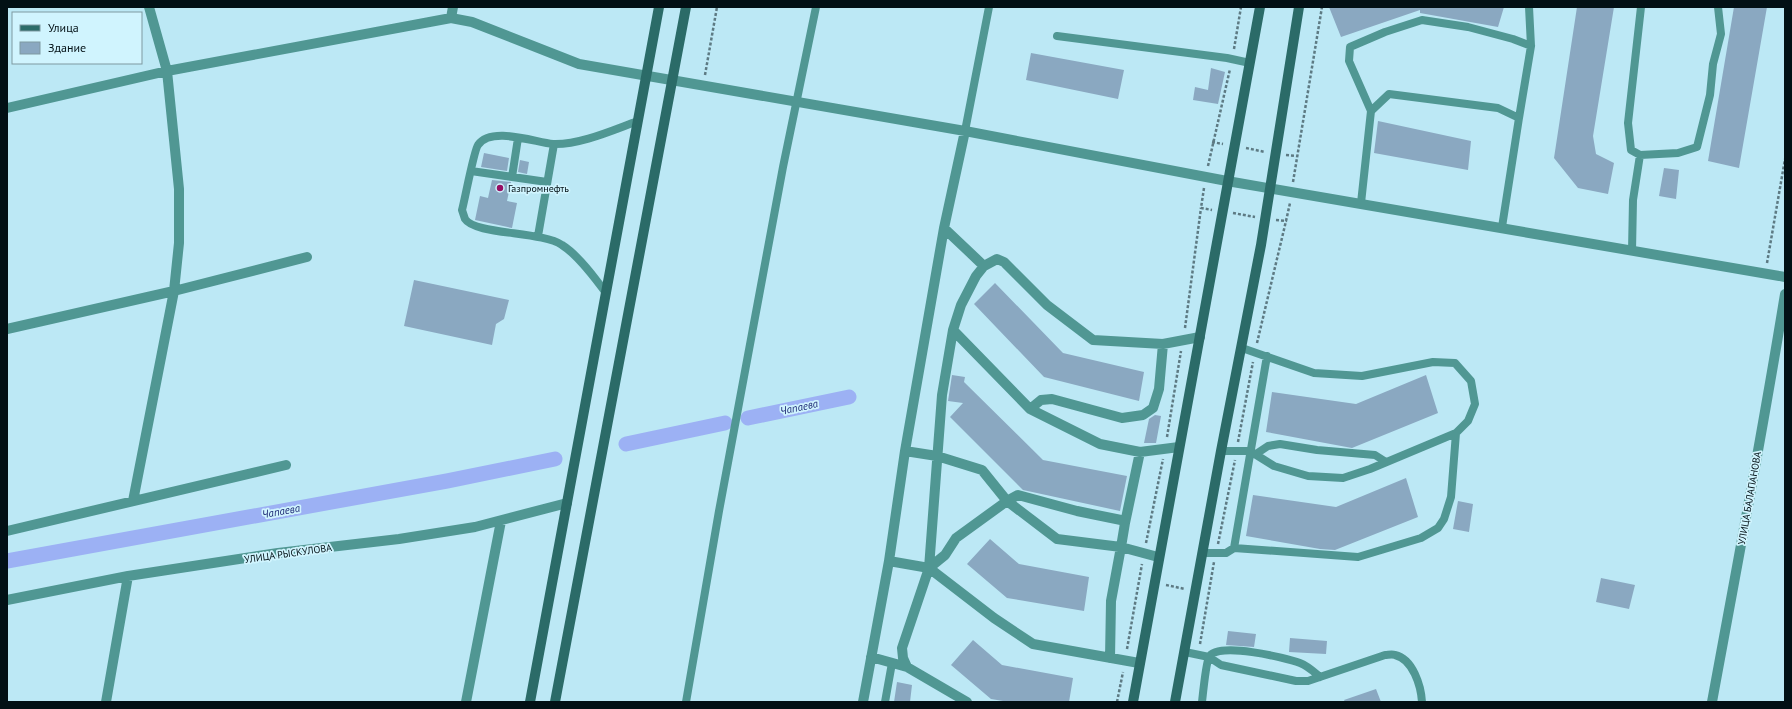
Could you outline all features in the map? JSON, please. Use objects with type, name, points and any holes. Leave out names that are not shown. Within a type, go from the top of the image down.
[{"type":"street","points":[[133,501],[174,290],[179,243],[179,189],[167,71],[149,7]]},
{"type":"street","points":[[451,18],[453,7]]},
{"type":"street","points":[[530,702],[659,7]]},
{"type":"street","points":[[555,702],[686,7]]},
{"type":"street","points":[[1133,702],[1158,557],[1260,7]]},
{"type":"street","points":[[1176,702],[1204,553],[1221,451],[1242,348],[1265,218],[1299,7]]},
{"type":"street","points":[[7,108],[167,71],[451,18],[472,22],[579,64],[965,131],[1227,181],[1270,187],[1785,277]]},
{"type":"street","points":[[863,702],[889,562],[905,450],[944,228],[965,131]]},
{"type":"street","points":[[944,228],[984,266]]},
{"type":"street","points":[[7,330],[307,257]]},
{"type":"street","points":[[907,667],[903,658],[902,648],[929,568],[942,395],[953,330],[961,305],[976,276],[984,266],[997,259],[1004,262],[1047,305],[1093,340],[1163,344],[1200,337]]},
{"type":"street","name":"УЛИЦА БАЛАПАНОВА","points":[[1712,702],[1770,386],[1785,294]]},
{"type":"street","points":[[953,330],[1030,409],[1100,444],[1140,452],[1179,447]]},
{"type":"street","points":[[1030,409],[1041,400],[1052,399],[1122,418],[1143,415],[1153,408],[1157,395],[1163,344]]},
{"type":"street","points":[[905,450],[937,456],[982,470],[1007,500],[1057,539],[1121,547],[1158,557]]},
{"type":"street","points":[[1110,658],[1111,601],[1140,452]]},
{"type":"street","points":[[7,531],[286,465]]},
{"type":"street","points":[[929,568],[945,555],[956,538],[1007,500],[1018,495],[1121,520],[1125,523]]},
{"type":"street","name":"УЛИЦА РЫСКУЛОВА","points":[[7,600],[128,576],[278,553],[399,539],[475,527],[567,503]]},
{"type":"street","points":[[466,702],[501,520]]},
{"type":"street","points":[[889,562],[929,568],[994,618],[1033,644],[1139,663]]},
{"type":"street","points":[[106,702],[128,576]]},
{"type":"street","points":[[871,656],[907,667],[967,702]]},
{"type":"lane","points":[[686,702],[719,511],[796,102],[816,7]]},
{"type":"lane","points":[[965,131],[989,7]]},
{"type":"lane","points":[[1502,227],[1531,46],[1529,7]]},
{"type":"lane","points":[[1641,7],[1628,123],[1631,150],[1640,154],[1678,153],[1697,147],[1710,95],[1713,64],[1720,34],[1718,7]]},
{"type":"lane","points":[[1361,203],[1371,111],[1349,61],[1350,47],[1385,32],[1422,20],[1468,27],[1513,39],[1531,46]]},
{"type":"lane","points":[[1057,36],[1233,59],[1250,63]]},
{"type":"lane","points":[[1371,111],[1389,94],[1498,108],[1519,118]]},
{"type":"lane","points":[[606,293],[588,270],[562,244],[538,236],[476,227],[466,220],[462,210],[477,145],[486,138],[498,135],[554,144],[573,143],[638,121]]},
{"type":"lane","points":[[512,177],[518,138]]},
{"type":"lane","points":[[538,236],[554,144]]},
{"type":"lane","points":[[1632,251],[1633,200],[1640,154]]},
{"type":"lane","points":[[471,171],[547,182]]},
{"type":"lane","points":[[1221,451],[1253,453],[1274,466],[1308,476],[1343,478],[1456,433],[1468,421],[1474,404],[1471,381],[1455,363],[1433,362],[1362,376],[1314,373],[1242,348]]},
{"type":"lane","points":[[1234,548],[1253,453],[1267,356]]},
{"type":"lane","points":[[1204,553],[1226,553],[1234,548],[1358,558],[1421,538],[1438,528],[1444,519],[1450,497],[1456,433]]},
{"type":"lane","points":[[1253,453],[1268,446],[1280,444],[1317,450],[1375,455],[1386,462]]},
{"type":"lane","points":[[1202,702],[1209,656],[1215,651],[1225,650],[1270,655],[1302,664],[1320,678]]},
{"type":"lane","points":[[1185,652],[1209,656],[1221,665],[1296,682],[1320,678],[1385,655],[1395,654],[1408,662],[1421,688],[1422,702]]},
{"type":"lane","points":[[885,702],[892,663]]},
{"type":"path","points":[[703,85],[717,7]]},
{"type":"path","points":[[1241,7],[1233,59],[1212,142],[1201,208],[1286,221],[1322,7]]},
{"type":"path","points":[[1212,142],[1275,154],[1296,156]]},
{"type":"path","points":[[1766,274],[1785,160]]},
{"type":"path","points":[[1154,582],[1196,591]]},
{"type":"building","points":[[1329,7],[1504,7],[1498,27],[1420,13],[1420,10],[1341,37]]},
{"type":"building","points":[[1577,7],[1614,7],[1593,136],[1596,154],[1614,163],[1608,194],[1578,188],[1554,158]]},
{"type":"building","points":[[1734,7],[1767,7],[1739,168],[1708,161]]},
{"type":"building","points":[[1031,53],[1124,70],[1118,99],[1026,80]]},
{"type":"building","points":[[1211,68],[1225,72],[1218,104],[1193,100],[1195,87],[1208,90]]},
{"type":"building","points":[[1378,121],[1471,141],[1468,170],[1374,153]]},
{"type":"building","points":[[484,153],[509,158],[507,171],[481,167]]},
{"type":"building","points":[[520,160],[529,162],[527,174],[518,172]]},
{"type":"building","points":[[1664,168],[1679,170],[1676,199],[1659,196]]},
{"type":"building","points":[[492,180],[511,182],[507,201],[517,203],[512,228],[475,220],[480,196],[488,198]]},
{"type":"building","points":[[414,280],[509,300],[504,319],[496,324],[492,345],[404,326]]},
{"type":"building","points":[[995,283],[1063,353],[1144,372],[1139,401],[1044,377],[974,304]]},
{"type":"building","points":[[952,375],[965,377],[964,382],[1043,460],[1127,476],[1120,511],[1023,490],[950,417],[963,403],[948,401]]},
{"type":"building","points":[[1426,375],[1438,413],[1352,448],[1266,432],[1272,392],[1356,404]]},
{"type":"building","points":[[1155,415],[1161,416],[1156,443],[1144,443],[1149,419]]},
{"type":"building","points":[[1406,478],[1418,517],[1335,550],[1320,549],[1246,536],[1253,495],[1336,507]]},
{"type":"building","points":[[1458,501],[1473,504],[1469,532],[1453,529]]},
{"type":"building","points":[[990,539],[1019,564],[1089,577],[1084,611],[1007,598],[967,564]]},
{"type":"building","points":[[1601,578],[1635,585],[1629,609],[1596,602]]},
{"type":"building","points":[[1228,631],[1256,634],[1254,647],[1226,645]]},
{"type":"building","points":[[1290,638],[1327,641],[1326,654],[1289,652]]},
{"type":"building","points":[[973,640],[1002,665],[1073,678],[1069,702],[1009,702],[991,699],[951,665]]},
{"type":"building","points":[[897,682],[912,685],[910,702],[894,702]]},
{"type":"building","points":[[1376,689],[1381,702],[1345,702],[1344,700]]},
{"type":"waterway","name":"Чапаева","points":[[748,418],[849,397]]},
{"type":"waterway","name":"Чапаева","points":[[626,444],[725,423]]},
{"type":"waterway","name":"Чапаева","points":[[7,561],[447,481],[555,459]]},
{"type":"place","name":"Газпромнефть","points":[[500,188]]}]
